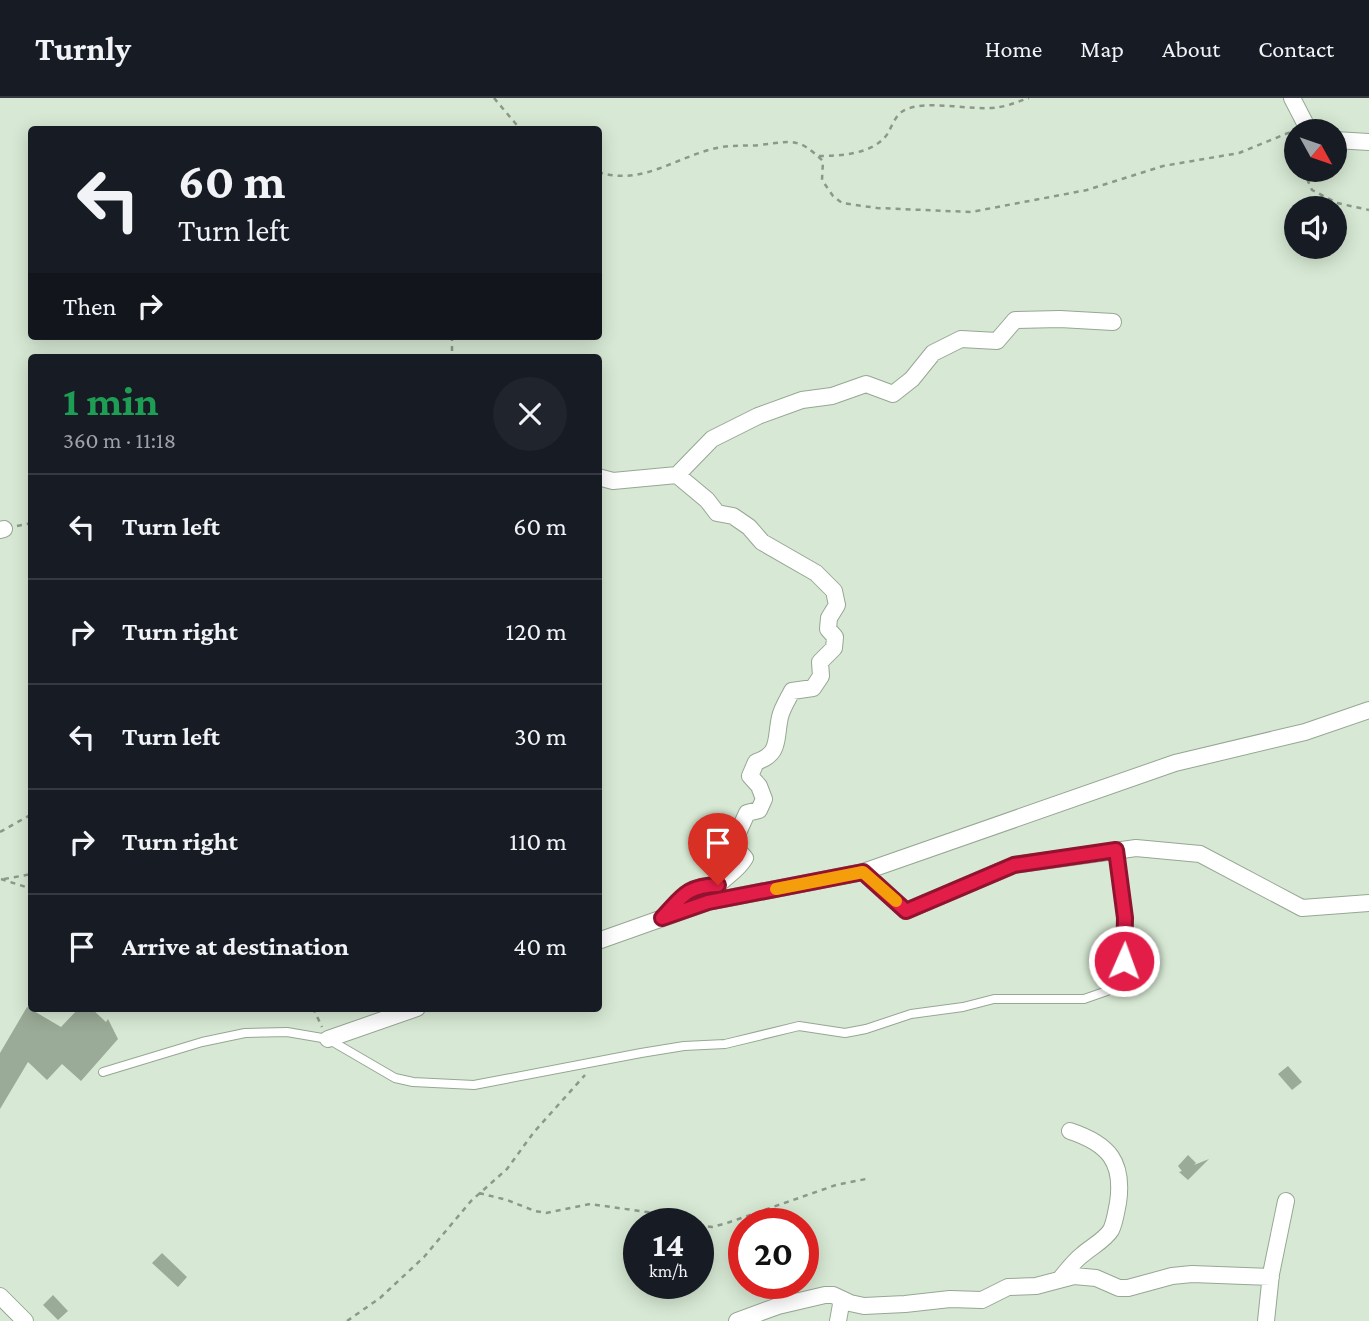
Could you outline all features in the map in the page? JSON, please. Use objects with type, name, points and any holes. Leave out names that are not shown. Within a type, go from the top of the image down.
[{"type":"street","points":[[1292,98],[1303,119]]},
{"type":"street","points":[[1348,141],[1369,142]]},
{"type":"street","points":[[602,478],[613,481],[677,475],[712,439],[802,400],[832,396],[866,384],[893,394],[912,380],[933,354],[961,339],[998,341],[1015,320],[1113,322]]},
{"type":"street","points":[[662,918],[689,890],[718,885],[738,870],[745,858],[736,848],[737,835],[747,813],[759,810],[764,799],[759,786],[750,776],[756,762],[767,758],[776,748],[780,714],[792,691],[813,688],[821,676],[820,662],[834,648],[835,637],[828,629],[829,618],[837,605],[834,591],[816,573],[762,542],[750,527],[733,516],[717,513],[707,500],[677,475]]},
{"type":"street","points":[[602,940],[708,902],[863,872],[1175,763],[1305,732],[1369,710]]},
{"type":"street","points":[[863,872],[906,911],[1014,865],[1136,848],[1200,854],[1302,908],[1369,903]]},
{"type":"street","points":[[328,1039],[406,1012]]},
{"type":"street","points":[[1060,1279],[1078,1258],[1111,1230],[1119,1193],[1120,1173],[1111,1156],[1086,1136],[1070,1131]]},
{"type":"street","points":[[1266,1321],[1270,1277],[1286,1201]]},
{"type":"street","points":[[737,1321],[778,1306],[825,1294],[864,1306],[950,1299],[982,1300],[1008,1287],[1037,1286],[1084,1276],[1119,1288],[1192,1274],[1270,1277]]},
{"type":"street","points":[[0,1296],[25,1321]]},
{"type":"street","points":[[838,1321],[842,1299]]},
{"type":"lane","points":[[103,1072],[202,1042],[245,1033],[287,1032],[328,1039],[395,1078],[444,1085],[474,1085],[684,1046],[725,1044],[799,1026],[845,1033],[866,1030],[911,1014],[963,1007],[994,999],[1084,999],[1107,991],[1113,985],[1124,961],[1125,918],[1116,850]]},
{"type":"path","points":[[494,98],[518,126]]},
{"type":"path","points":[[817,156],[842,156],[867,148],[886,136],[901,112],[910,109],[945,105],[998,108],[1029,98]]},
{"type":"path","points":[[602,173],[631,176],[651,173],[722,147],[800,143],[810,148],[822,161],[822,180],[833,196],[842,203],[877,208],[971,212],[1087,190],[1163,166],[1239,153],[1284,136]]},
{"type":"path","points":[[1308,182],[1312,190],[1337,203],[1369,210]]},
{"type":"path","points":[[0,832],[28,816]]},
{"type":"path","points":[[0,878],[11,879],[28,875]]},
{"type":"path","points":[[0,878],[28,888]]},
{"type":"path","points":[[315,1012],[328,1039]]},
{"type":"path","points":[[348,1321],[380,1298],[424,1257],[479,1194],[507,1169],[534,1132],[597,1062]]},
{"type":"path","points":[[714,1226],[836,1185],[866,1179]]},
{"type":"path","points":[[479,1194],[507,1200],[534,1212],[546,1213],[590,1204],[623,1209]]},
{"type":"building","points":[[27,1007],[28,1012],[36,1012],[61,1027],[75,1012],[95,1012],[106,1022],[108,1019],[118,1039],[81,1081],[62,1064],[47,1080],[28,1062],[0,1109],[0,1053]]},
{"type":"building","points":[[1288,1066],[1302,1082],[1292,1090],[1278,1074]]},
{"type":"building","points":[[1188,1155],[1196,1163],[1194,1165],[1209,1159],[1188,1180],[1179,1172],[1182,1171],[1178,1166]]},
{"type":"building","points":[[162,1253],[187,1277],[178,1287],[152,1263]]},
{"type":"building","points":[[53,1295],[68,1311],[58,1320],[43,1305]]},
{"type":"slow traffic","points":[[776,889],[863,872],[896,901]]},
{"type":"route","points":[[718,885],[689,890],[662,918],[708,902],[863,872],[906,911],[1014,865],[1116,850],[1125,918],[1124,961]]}]
